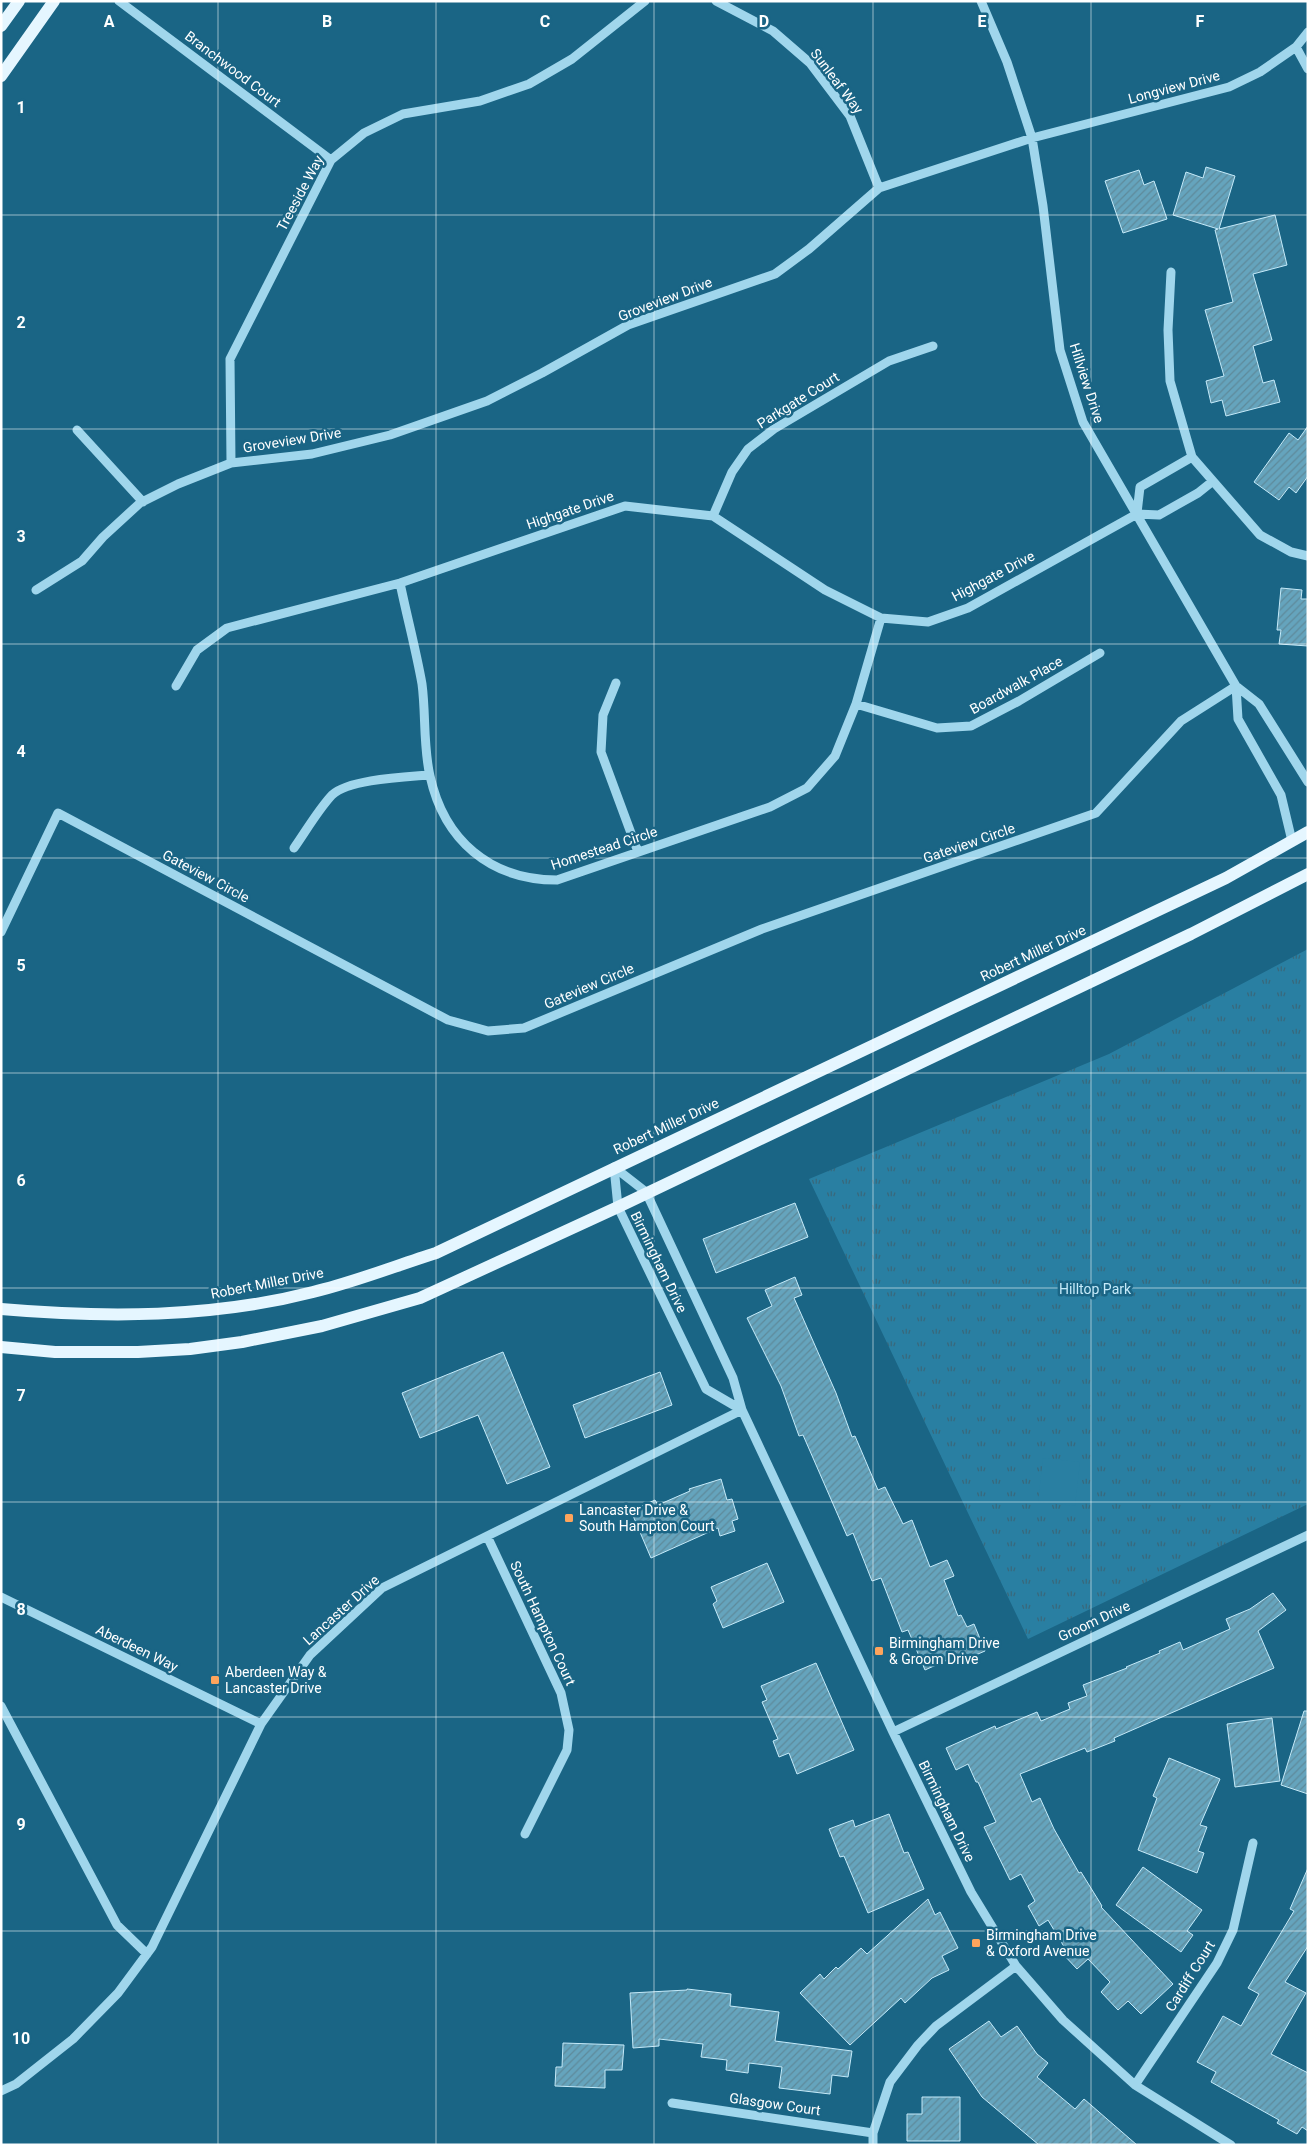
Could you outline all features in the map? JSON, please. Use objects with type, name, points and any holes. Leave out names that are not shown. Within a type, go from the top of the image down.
[{"type":"main road","points":[[1,26],[19,1]]},
{"type":"main road","points":[[1,76],[54,1]]},
{"type":"main road","name":"Robert Miller Drive","points":[[1,1309],[50,1314],[127,1316],[231,1308],[313,1292],[436,1253],[1226,878],[1308,832]]},
{"type":"main road","points":[[1,1347],[54,1352],[138,1352],[190,1349],[242,1342],[322,1326],[420,1298],[618,1207],[1191,934],[1308,874]]},
{"type":"street","name":"Branchwood Court","points":[[119,1],[331,160]]},
{"type":"street","name":"Treeside Way","points":[[231,463],[230,359],[331,160],[364,133],[403,114],[480,100],[529,84],[572,59],[645,1]]},
{"type":"street","name":"Sunleaf Way","points":[[716,1],[774,31],[810,63],[850,116],[879,188]]},
{"type":"street","name":"Hillview Drive","points":[[981,1],[1007,62],[1032,138],[1043,206],[1060,350],[1083,422],[1236,686]]},
{"type":"street","name":"Longview Drive","points":[[1032,138],[1229,87],[1260,72],[1296,47],[1308,32]]},
{"type":"street","points":[[1296,47],[1308,69]]},
{"type":"street","name":"Groveview Drive","points":[[36,590],[82,561],[103,537],[143,502],[178,484],[231,463],[312,454],[380,438],[486,401],[542,373],[628,325],[775,274],[809,249],[879,188],[1032,138]]},
{"type":"street","points":[[1171,272],[1168,330],[1170,381],[1192,457],[1260,535],[1291,552],[1308,556]]},
{"type":"street","name":"Parkgate Court","points":[[713,516],[732,472],[748,449],[774,429],[889,361],[933,346]]},
{"type":"street","points":[[77,430],[143,502]]},
{"type":"street","points":[[1192,457],[1140,487],[1137,514],[1159,514],[1198,493],[1213,481]]},
{"type":"street","name":"Highgate Drive","points":[[176,686],[197,650],[227,628],[400,583],[625,506],[713,516],[825,590],[881,618],[928,622],[968,608],[1137,514]]},
{"type":"street","name":"Homestead Circle","points":[[400,583],[422,685],[430,775],[436,796],[450,828],[477,856],[510,873],[534,880],[557,880],[770,807],[807,788],[835,756],[856,704],[881,618]]},
{"type":"street","name":"Boardwalk Place","points":[[856,704],[937,728],[972,726],[1100,654]]},
{"type":"street","points":[[616,683],[603,715],[602,752],[638,852]]},
{"type":"street","points":[[1236,686],[1260,704],[1308,782]]},
{"type":"street","points":[[1236,686],[1238,719],[1281,795],[1292,841]]},
{"type":"street","name":"Gateview Circle","points":[[1,932],[58,814],[448,1020],[488,1031],[524,1028],[762,929],[1096,814],[1181,721],[1236,686]]},
{"type":"street","points":[[294,848],[333,794],[346,787],[373,780],[430,775]]},
{"type":"street","name":"Birmingham Drive","points":[[614,1167],[646,1192],[732,1378],[742,1410],[893,1732],[972,1892],[1016,1966],[1063,2020],[1135,2085],[1231,2145]]},
{"type":"street","name":"Birmingham Drive","points":[[614,1167],[618,1207],[706,1389],[742,1410]]},
{"type":"street","name":"Lancaster Drive","points":[[1,2091],[16,2084],[73,2039],[118,1993],[152,1947],[260,1724],[310,1655],[382,1588],[742,1410]]},
{"type":"street","name":"Groom Drive","points":[[893,1732],[1308,1535]]},
{"type":"street","name":"South Hampton Court","points":[[487,1536],[561,1693],[569,1730],[567,1750],[525,1834]]},
{"type":"street","name":"Aberdeen Way","points":[[1,1597],[260,1724]]},
{"type":"street","points":[[1,1706],[116,1925],[147,1954]]},
{"type":"street","name":"Cardiff Court","points":[[1135,2085],[1217,1963],[1233,1930],[1254,1843]]},
{"type":"street","points":[[874,2145],[873,2133],[890,2082],[918,2045],[936,2026],[1016,1966]]},
{"type":"street","name":"Glasgow Court","points":[[672,2103],[873,2133]]},
{"type":"green space","name":"Hilltop Park","points":[[1308,949],[1308,1504],[1028,1639],[809,1179],[1109,1054]]},
{"type":"green space","points":[[1043,1458],[1080,1462],[1075,1506],[1038,1502]]},
{"type":"building","points":[[1206,167],[1235,176],[1219,229],[1275,215],[1287,265],[1253,274],[1272,340],[1253,346],[1263,383],[1274,380],[1280,402],[1226,416],[1222,400],[1211,403],[1206,381],[1224,376],[1205,310],[1233,302],[1215,230],[1218,229],[1173,215],[1186,172],[1203,178]]},
{"type":"building","points":[[1139,170],[1144,185],[1154,181],[1167,219],[1123,233],[1105,181]]},
{"type":"building","points":[[1308,426],[1308,476],[1296,493],[1289,487],[1279,500],[1254,482],[1289,433],[1298,440]]},
{"type":"building","points":[[1281,588],[1302,590],[1301,599],[1308,599],[1308,646],[1279,644],[1281,630],[1277,630]]},
{"type":"building","points":[[795,1203],[808,1237],[716,1273],[703,1239]]},
{"type":"building","points":[[795,1277],[802,1295],[794,1298],[836,1393],[852,1437],[855,1436],[878,1490],[885,1487],[903,1524],[912,1520],[930,1567],[947,1560],[954,1576],[944,1580],[958,1616],[961,1615],[967,1627],[974,1624],[985,1651],[959,1662],[956,1656],[925,1670],[908,1630],[902,1632],[881,1578],[872,1581],[853,1533],[847,1536],[803,1435],[799,1436],[781,1386],[747,1318],[772,1306],[765,1290]]},
{"type":"building","points":[[503,1352],[550,1467],[507,1484],[478,1415],[420,1438],[402,1393]]},
{"type":"building","points":[[660,1372],[672,1405],[585,1438],[573,1405]]},
{"type":"building","points":[[721,1479],[727,1500],[732,1499],[738,1519],[732,1521],[735,1531],[720,1536],[718,1528],[651,1558],[631,1511],[655,1500],[658,1505],[690,1491],[689,1489]]},
{"type":"building","points":[[767,1563],[784,1602],[723,1628],[713,1604],[717,1601],[711,1587]]},
{"type":"building","points":[[1273,1593],[1286,1610],[1258,1631],[1274,1668],[1114,1738],[1115,1741],[1087,1752],[1085,1748],[1020,1774],[1032,1802],[1040,1798],[1054,1829],[1101,1907],[1173,1984],[1141,2014],[1128,2001],[1118,2010],[1101,1992],[1110,1982],[1088,1959],[1077,1969],[1062,1953],[1066,1950],[1048,1920],[1039,1926],[1028,1906],[1035,1901],[1021,1874],[1010,1880],[984,1827],[996,1822],[978,1782],[976,1782],[968,1764],[956,1770],[946,1748],[995,1726],[996,1729],[1037,1712],[1041,1721],[1070,1709],[1068,1703],[1087,1696],[1083,1685],[1127,1668],[1180,1642],[1183,1650],[1230,1629],[1226,1619],[1250,1609]]},
{"type":"building","points":[[816,1663],[854,1750],[797,1774],[789,1753],[779,1757],[773,1741],[778,1739],[762,1702],[767,1700],[761,1686]]},
{"type":"building","points":[[1304,1711],[1308,1711],[1308,1794],[1281,1785]]},
{"type":"building","points":[[1272,1718],[1280,1781],[1235,1787],[1227,1724]]},
{"type":"building","points":[[1169,1758],[1220,1779],[1200,1825],[1207,1827],[1198,1851],[1204,1853],[1197,1873],[1138,1850],[1157,1798],[1153,1796]]},
{"type":"building","points":[[889,1814],[904,1853],[908,1852],[924,1889],[868,1913],[844,1856],[840,1857],[829,1829],[853,1820],[855,1827]]},
{"type":"building","points":[[1143,1867],[1202,1910],[1187,1931],[1193,1935],[1181,1952],[1116,1905]]},
{"type":"building","points":[[1308,1868],[1308,1946],[1285,1982],[1306,1993],[1271,2054],[1308,2073],[1308,2131],[1302,2127],[1297,2134],[1277,2123],[1279,2120],[1211,2082],[1216,2072],[1197,2062],[1223,2016],[1241,2026],[1259,1994],[1248,1988],[1294,1911],[1290,1909]]},
{"type":"building","points":[[928,1899],[935,1915],[940,1912],[958,1948],[942,1956],[949,1970],[932,1978],[905,2003],[901,1998],[850,2045],[800,1993],[820,1974],[824,1979],[861,1948],[867,1954]]},
{"type":"building","points":[[687,1989],[731,1994],[730,2006],[779,2012],[775,2041],[852,2051],[848,2077],[832,2075],[830,2094],[779,2088],[782,2067],[749,2063],[748,2073],[726,2070],[727,2060],[701,2057],[703,2044],[659,2039],[659,2046],[633,2048],[630,1993]]},
{"type":"building","points":[[989,2021],[1001,2037],[1017,2026],[1037,2054],[1048,2063],[1037,2077],[1075,2109],[1084,2099],[1137,2145],[1039,2145],[982,2097],[949,2049]]},
{"type":"building","points":[[563,2043],[624,2045],[622,2070],[605,2070],[605,2088],[555,2086],[556,2067],[562,2067]]},
{"type":"building","points":[[922,2097],[960,2097],[960,2141],[907,2141],[907,2114],[922,2114]]},
{"type":"place","name":"Lancaster Drive & South Hampton Court","points":[[569,1518]]},
{"type":"place","name":"Birmingham Drive & Groom Drive","points":[[879,1651]]},
{"type":"place","name":"Aberdeen Way & Lancaster Drive","points":[[215,1680]]},
{"type":"place","name":"Birmingham Drive & Oxford Avenue","points":[[976,1943]]}]
